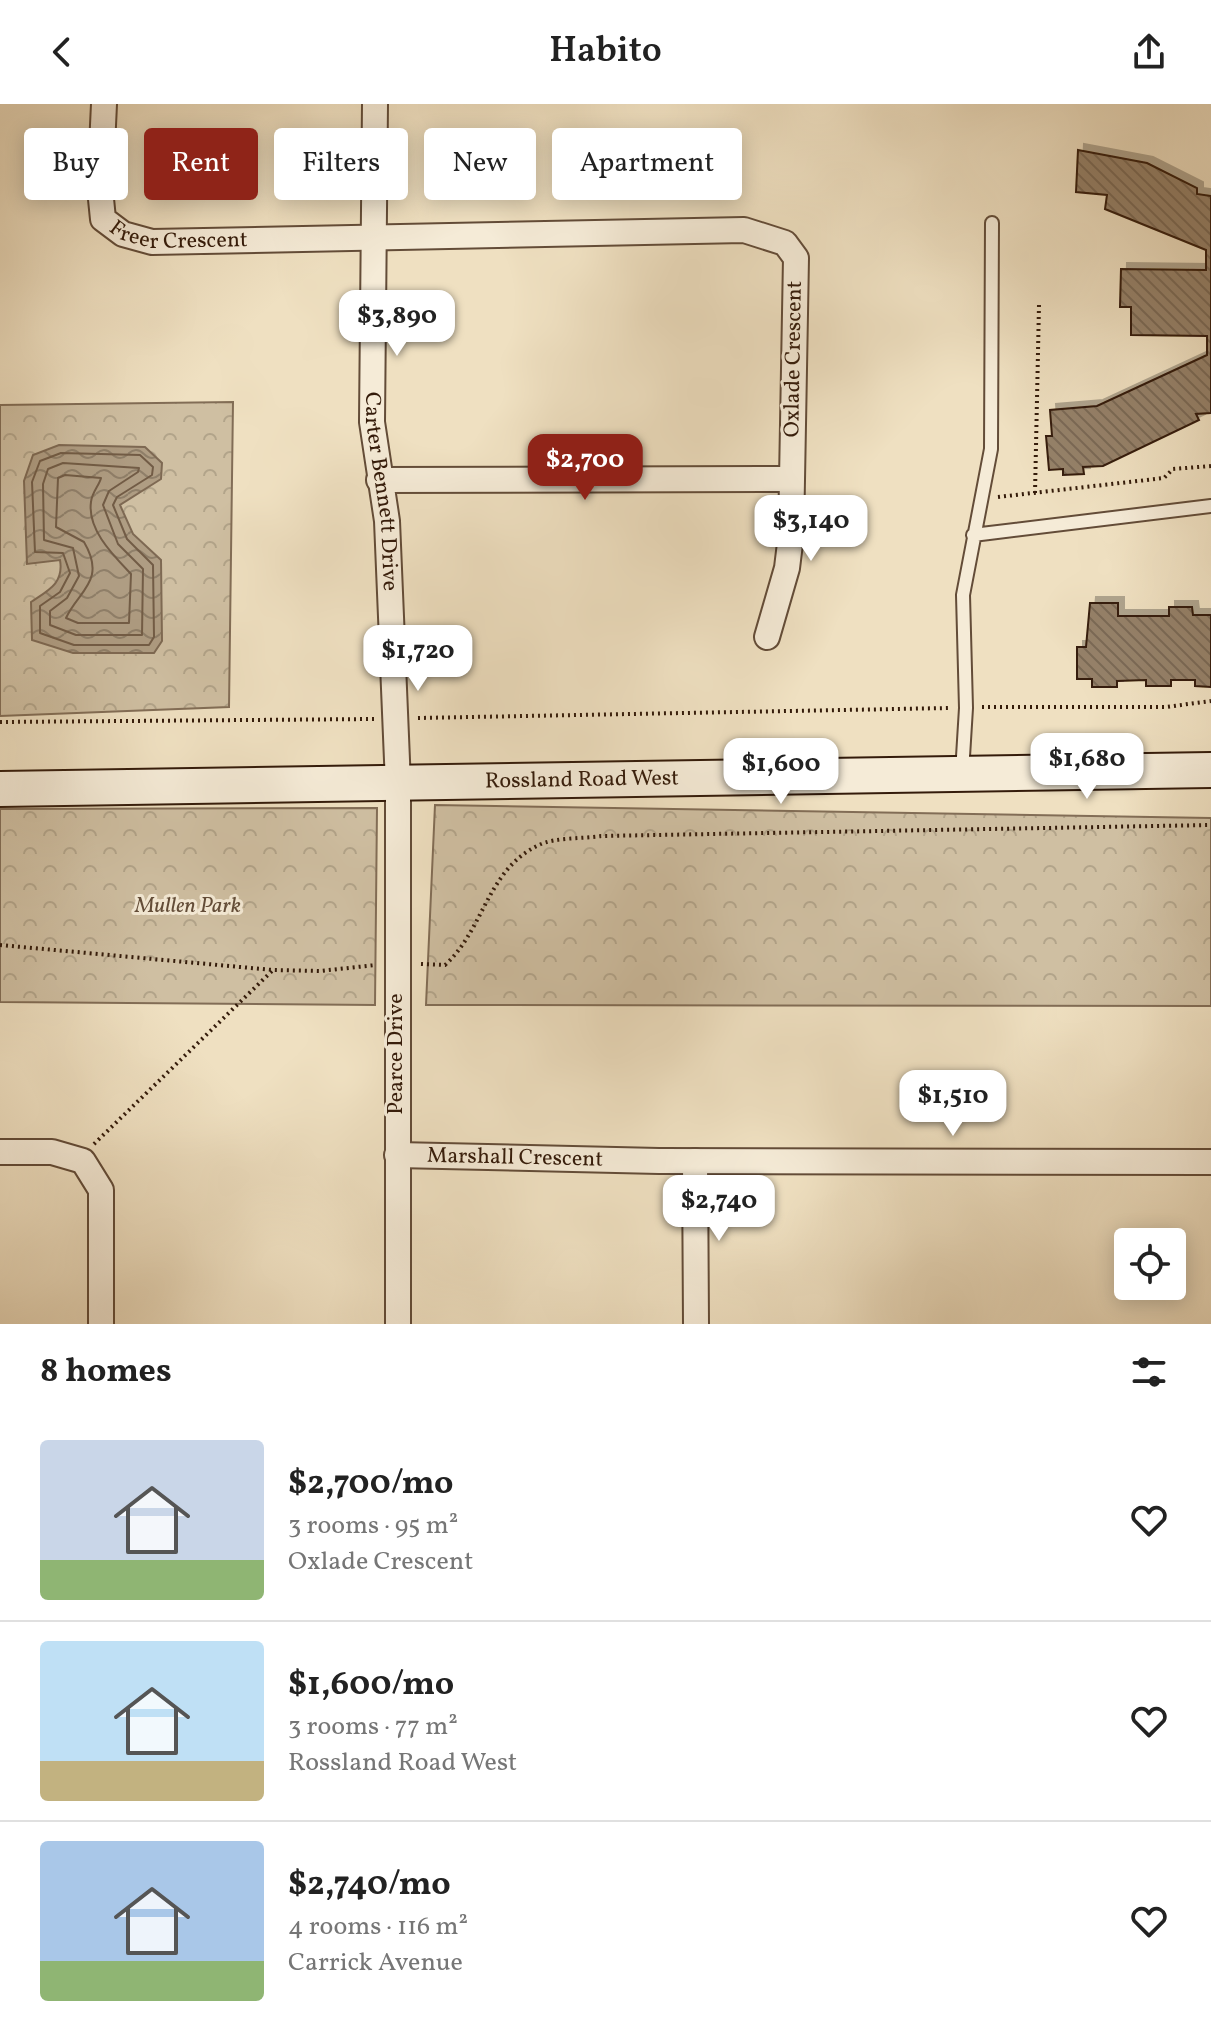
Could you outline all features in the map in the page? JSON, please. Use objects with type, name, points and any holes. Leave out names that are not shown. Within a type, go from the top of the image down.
[{"type":"main road","name":"Rossland Road West","points":[[0,789],[1211,770]]},
{"type":"street","name":"Freer Crescent","points":[[104,104],[100,189],[103,219],[123,234],[152,242],[375,239]]},
{"type":"street","name":"Carter Bennett Drive","points":[[375,104],[372,422],[387,521],[398,784]]},
{"type":"street","name":"Oxlade Crescent","points":[[375,239],[744,230],[785,243],[796,258],[787,568],[767,637]]},
{"type":"street","points":[[379,480],[791,479]]},
{"type":"street","name":"Pearce Drive","points":[[398,784],[398,1324]]},
{"type":"street","points":[[0,1152],[52,1152],[83,1161],[101,1190],[101,1324]]},
{"type":"street","name":"Marshall Crescent","points":[[397,1155],[695,1161],[1211,1162]]},
{"type":"street","points":[[695,1161],[696,1324]]},
{"type":"lane","points":[[962,773],[966,708],[963,595],[991,449],[992,223]]},
{"type":"lane","points":[[973,535],[1211,506]]},
{"type":"path","points":[[1035,493],[1039,305]]},
{"type":"path","points":[[981,499],[1164,478],[1173,469],[1211,466]]},
{"type":"path","points":[[982,707],[1166,707],[1211,701]]},
{"type":"path","points":[[422,718],[953,708]]},
{"type":"path","points":[[0,722],[359,719]]},
{"type":"path","points":[[0,945],[273,970],[320,971],[396,963],[445,965],[463,949],[497,879],[539,845],[601,836],[1211,825]]},
{"type":"path","points":[[83,1161],[100,1135],[273,970]]},
{"type":"green space","points":[[233,402],[229,707],[0,716],[0,405]]},
{"type":"green space","points":[[435,805],[1211,818],[1211,1006],[426,1005]]},
{"type":"green space","name":"Mullen Park","points":[[377,808],[375,1005],[0,1002],[0,809]]},
{"type":"water","points":[[59,445],[145,447],[162,463],[161,479],[120,505],[133,534],[161,560],[162,641],[154,653],[73,653],[32,640],[31,602],[54,585],[61,568],[60,560],[27,564],[24,481],[33,455]]},
{"type":"building","points":[[1078,150],[1147,163],[1197,188],[1197,194],[1211,196],[1211,413],[1196,414],[1199,420],[1103,466],[1083,467],[1084,474],[1063,475],[1063,469],[1049,470],[1046,436],[1052,436],[1050,410],[1097,406],[1207,355],[1207,336],[1131,335],[1131,307],[1120,307],[1121,269],[1206,270],[1206,250],[1105,209],[1107,195],[1076,192]]},
{"type":"building","points":[[1090,603],[1118,603],[1118,616],[1169,616],[1169,607],[1192,607],[1193,615],[1211,615],[1211,687],[1195,686],[1195,680],[1171,680],[1171,686],[1146,686],[1146,680],[1117,681],[1117,687],[1092,687],[1092,679],[1077,679],[1077,647],[1086,647]]}]
